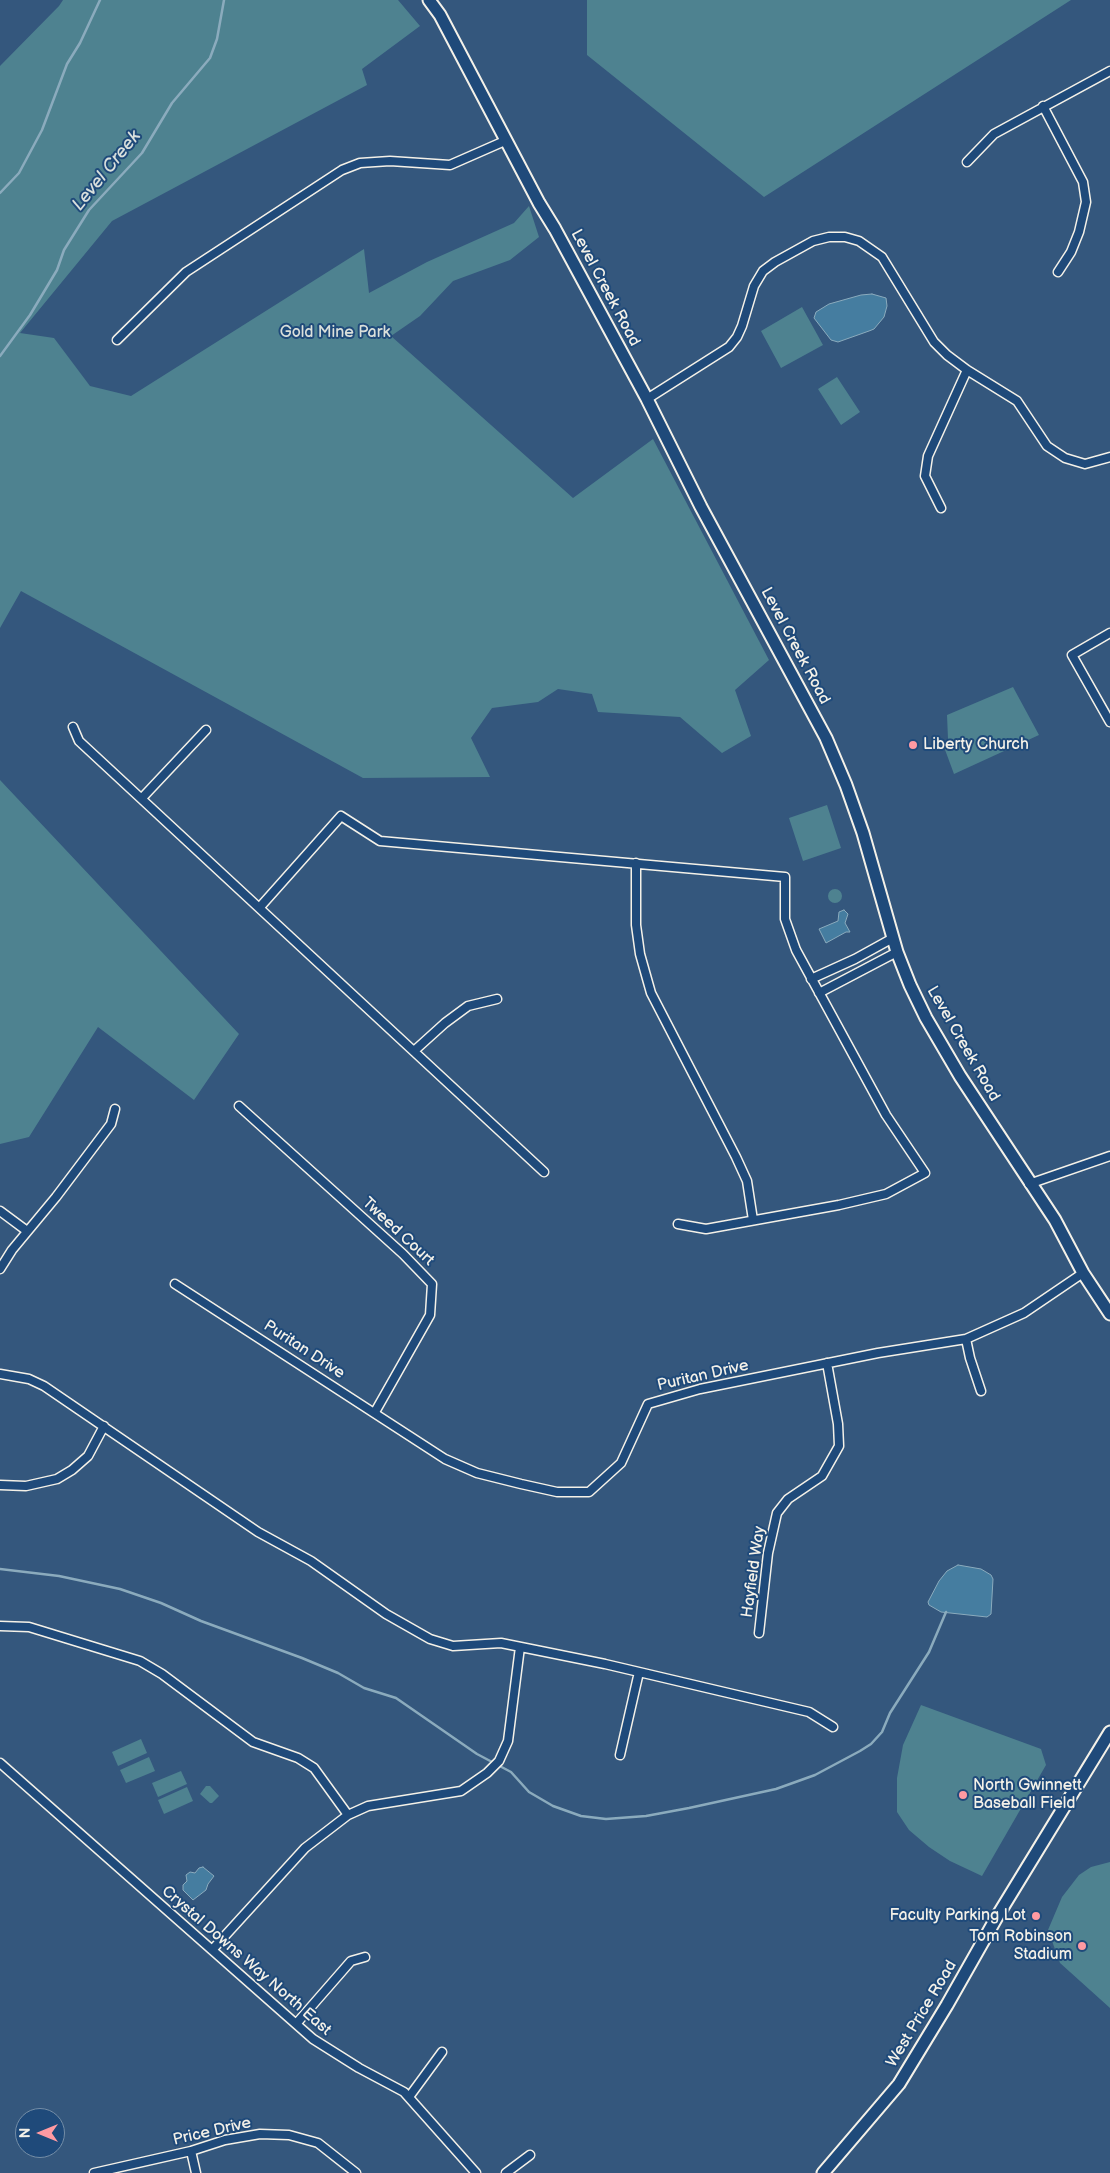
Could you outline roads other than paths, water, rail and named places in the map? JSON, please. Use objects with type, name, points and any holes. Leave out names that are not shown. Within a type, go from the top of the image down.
[{"type":"street","name":"Level Creek Road","points":[[430,0],[440,15],[539,203],[647,399],[701,507],[826,738],[846,785],[863,833],[897,952],[926,1018],[960,1076],[1029,1184],[1055,1220],[1083,1273],[1110,1314]]},
{"type":"street","points":[[967,162],[994,134],[1110,71]]},
{"type":"street","points":[[1043,106],[1083,182],[1086,202],[1079,232],[1071,252],[1058,272]]},
{"type":"street","points":[[117,340],[186,272],[342,170],[360,163],[390,161],[450,165],[507,140]]},
{"type":"street","points":[[647,399],[729,347],[737,337],[742,326],[754,286],[763,272],[796,250],[814,241],[829,237],[845,237],[859,242],[882,257],[934,342],[967,370],[1017,402],[1047,446],[1065,458],[1085,464],[1110,457]]},
{"type":"street","points":[[941,508],[925,476],[928,456],[967,370]]},
{"type":"street","points":[[1110,633],[1072,655],[1110,722]]},
{"type":"street","points":[[73,727],[79,741],[544,1172]]},
{"type":"street","points":[[142,798],[206,730]]},
{"type":"street","points":[[260,907],[341,816],[380,841],[785,877],[785,919],[796,950],[886,1116],[925,1174],[886,1194],[706,1229],[678,1224]]},
{"type":"street","points":[[636,863],[636,925],[640,954],[651,993],[736,1157],[746,1181],[753,1220]]},
{"type":"street","points":[[811,979],[855,960],[893,938]]},
{"type":"street","points":[[819,994],[897,952]]},
{"type":"street","points":[[414,1051],[444,1023],[468,1006],[496,999]]},
{"type":"street","name":"Tweed Court","points":[[239,1106],[403,1254],[432,1284],[430,1315],[375,1412]]},
{"type":"street","points":[[0,1269],[12,1250],[111,1124],[115,1109]]},
{"type":"street","points":[[1029,1184],[1110,1156]]},
{"type":"street","points":[[0,1211],[28,1231]]},
{"type":"street","name":"Puritan Drive","points":[[175,1284],[445,1459],[477,1474],[557,1492],[589,1492],[621,1463],[648,1404],[700,1389],[827,1363],[966,1339],[1024,1313],[1083,1273]]},
{"type":"street","points":[[966,1339],[970,1358],[981,1390]]},
{"type":"street","name":"Hayfield Way","points":[[759,1633],[768,1553],[777,1513],[788,1500],[822,1476],[840,1446],[827,1363]]},
{"type":"street","points":[[0,1374],[29,1379],[44,1386],[258,1532],[311,1561],[386,1614],[430,1639],[453,1646],[501,1643],[520,1646],[809,1712],[833,1727]]},
{"type":"street","points":[[0,1485],[26,1486],[57,1479],[72,1470],[88,1456],[104,1426]]},
{"type":"street","points":[[0,1626],[29,1628],[140,1661],[162,1674],[253,1742],[298,1758],[314,1768],[348,1815]]},
{"type":"street","points":[[212,1950],[305,1848],[348,1815],[368,1806],[461,1791],[499,1761],[508,1741],[520,1646]]},
{"type":"street","points":[[620,1755],[639,1672]]},
{"type":"street","name":"West Price Road","points":[[823,2173],[899,2084],[998,1915],[1110,1732]]},
{"type":"street","name":"Crystal Downs Way North East","points":[[0,1763],[313,2039],[359,2068],[404,2092],[476,2173]]},
{"type":"street","points":[[296,2024],[351,1961],[365,1957]]},
{"type":"street","points":[[409,2097],[442,2052]]},
{"type":"street","name":"Price Drive","points":[[94,2173],[191,2151],[226,2140],[260,2134],[289,2135],[318,2143],[356,2173]]},
{"type":"street","points":[[191,2151],[196,2173]]},
{"type":"street","points":[[506,2173],[530,2155]]},
{"type":"water","points":[[872,294],[886,298],[887,306],[884,317],[874,329],[838,342],[831,340],[814,318],[816,312],[829,304],[861,295]]},
{"type":"water","points":[[844,910],[848,914],[845,923],[850,932],[846,932],[826,943],[819,929],[838,921],[839,912]]},
{"type":"water","points":[[958,1565],[981,1569],[991,1575],[993,1579],[991,1614],[987,1617],[941,1612],[929,1605],[928,1602],[939,1581],[947,1571]]},
{"type":"water","points":[[203,1867],[214,1876],[206,1890],[193,1900],[183,1890],[183,1885],[187,1881],[186,1875],[190,1872],[195,1873],[199,1868]]},
{"type":"waterway","points":[[0,193],[19,173],[42,130],[67,64],[80,43],[100,0]]},
{"type":"waterway","name":"Level Creek","points":[[0,356],[30,315],[57,270],[64,250],[89,210],[142,153],[172,103],[210,58],[217,39],[224,0]]},
{"type":"waterway","points":[[0,1569],[59,1576],[120,1589],[302,1658],[338,1673],[364,1688],[396,1698],[477,1754],[511,1772],[529,1792],[553,1806],[581,1816],[606,1819],[646,1816],[776,1789],[815,1775],[860,1751],[871,1744],[882,1732],[890,1713],[929,1652],[946,1612]]},
{"type":"place","name":"Liberty Church","points":[[913,745]]},
{"type":"place","name":"North Gwinnett Baseball Field","points":[[963,1795]]},
{"type":"place","name":"Faculty Parking Lot","points":[[1036,1916]]},
{"type":"place","name":"Tom Robinson Stadium","points":[[1082,1946]]},
{"type":"park label","name":"Gold Mine Park","points":[[335,333]]}]
